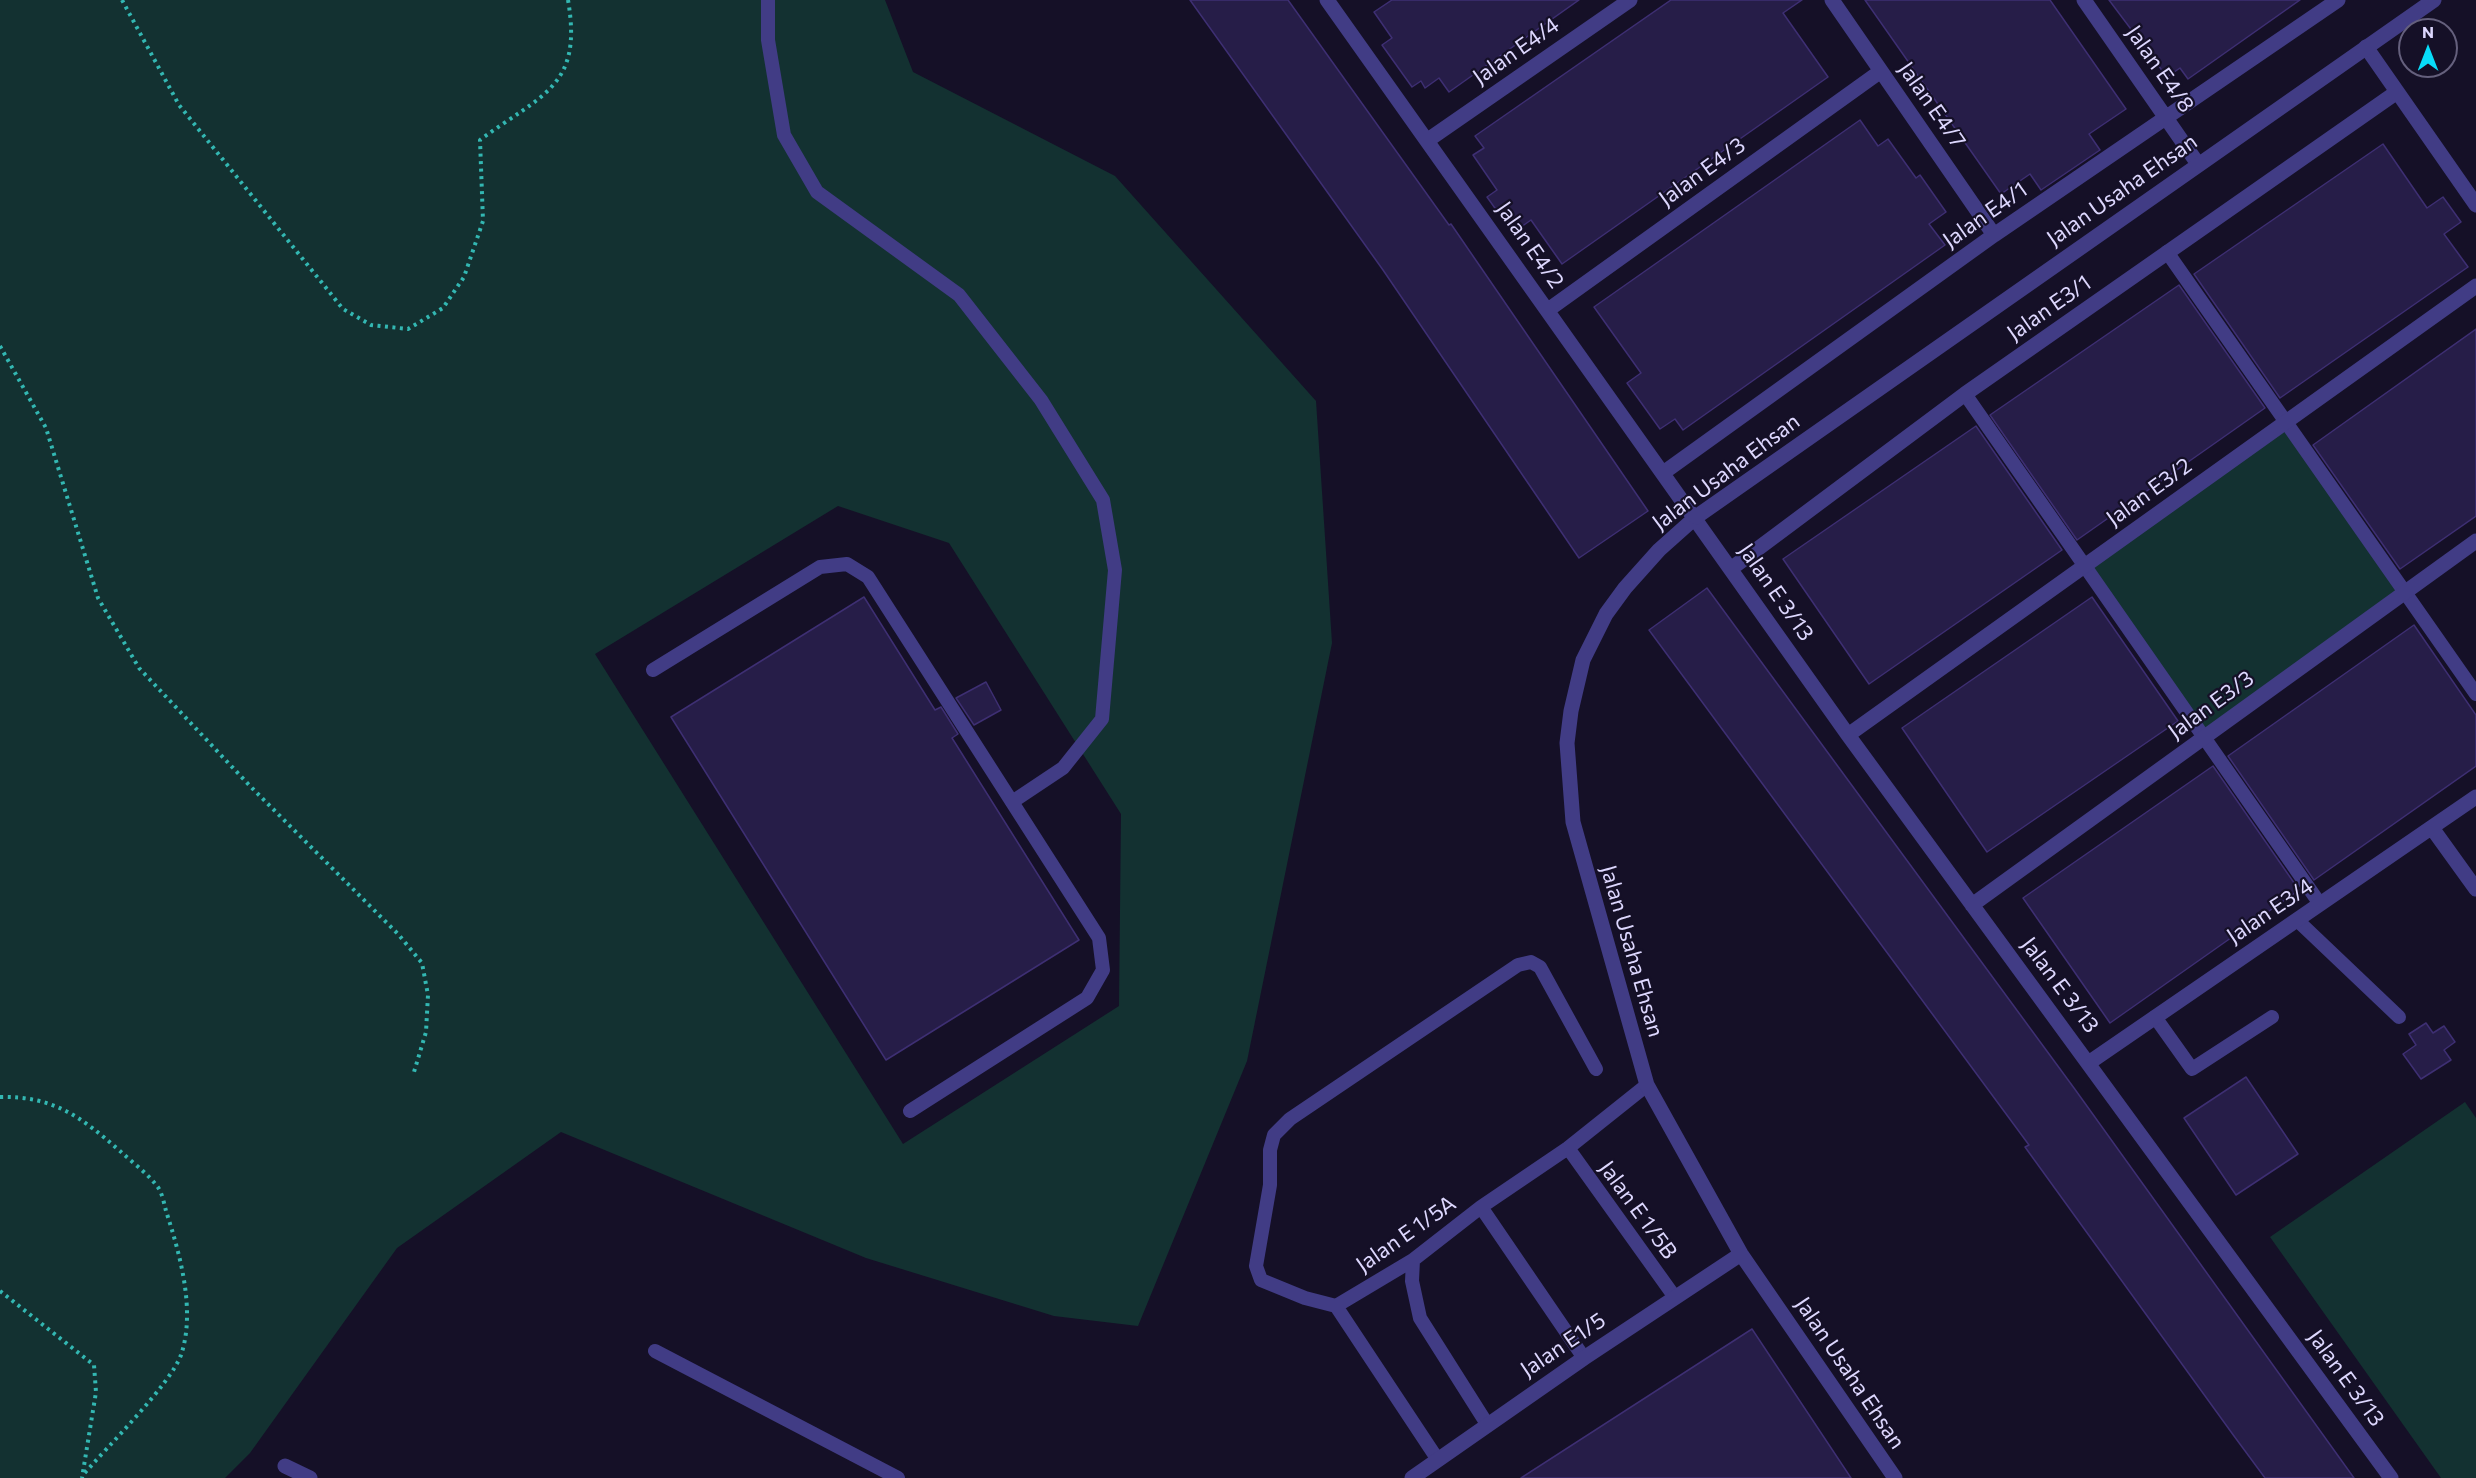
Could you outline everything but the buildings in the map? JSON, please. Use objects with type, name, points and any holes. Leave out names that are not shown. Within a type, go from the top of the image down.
[{"type":"street","name":"Jalan E4/2","points":[[1327,0],[1696,517]]},
{"type":"street","name":"Jalan E4/4","points":[[1428,140],[1630,0]]},
{"type":"street","name":"Jalan E4/7","points":[[1832,0],[1994,235]]},
{"type":"street","name":"Jalan E4/8","points":[[2084,0],[2198,164]]},
{"type":"street","name":"Jalan E4/1","points":[[1663,473],[1994,235],[2338,0]]},
{"type":"street","name":"Jalan Usaha Ehsan","points":[[1895,1478],[1741,1254],[1647,1085],[1573,822],[1567,743],[1571,711],[1583,660],[1606,614],[1659,550],[1696,517],[2434,0]]},
{"type":"street","points":[[2366,47],[2476,205]]},
{"type":"street","name":"Jalan E4/3","points":[[1548,310],[1881,71]]},
{"type":"street","name":"Jalan E3/1","points":[[1732,568],[1965,394],[2397,92]]},
{"type":"street","name":"Jalan E3/2","points":[[1848,735],[2476,286]]},
{"type":"street","name":"Jalan E 3/13","points":[[1696,517],[1848,735],[2090,1062],[2391,1478]]},
{"type":"street","name":"Jalan E3/3","points":[[1972,905],[2476,541]]},
{"type":"street","name":"Jalan E3/4","points":[[2090,1062],[2476,797]]},
{"type":"street","points":[[2432,828],[2476,889]]},
{"type":"street","name":"Jalan E1/5","points":[[1412,1478],[1486,1424],[1674,1296],[1741,1254]]},
{"type":"street","points":[[285,1466],[310,1478]]},
{"type":"lane","points":[[768,0],[768,40],[784,135],[817,192],[959,295],[1041,400],[1102,500],[1115,570],[1102,719],[1063,768],[1012,802]]},
{"type":"lane","points":[[2168,252],[2476,694]]},
{"type":"lane","points":[[1965,394],[2320,904]]},
{"type":"lane","points":[[653,670],[820,567],[847,564],[868,577],[1099,938],[1103,970],[1087,998],[910,1111]]},
{"type":"lane","points":[[2297,920],[2399,1017]]},
{"type":"lane","points":[[1438,1460],[1336,1306],[1305,1298],[1261,1280],[1256,1266],[1270,1185],[1270,1150],[1274,1135],[1290,1119],[1518,965],[1531,962],[1540,967],[1596,1069]]},
{"type":"lane","points":[[2155,1017],[2192,1069],[2272,1017]]},
{"type":"lane","name":"Jalan E 1/5A","points":[[1336,1306],[1413,1260],[1480,1207],[1568,1148],[1647,1085]]},
{"type":"lane","name":"Jalan E 1/5B","points":[[1568,1148],[1674,1296]]},
{"type":"lane","points":[[1480,1207],[1584,1358]]},
{"type":"lane","points":[[1413,1260],[1412,1281],[1420,1318],[1486,1424]]},
{"type":"lane","points":[[655,1351],[898,1478]]},
{"type":"path","points":[[122,0],[179,105],[343,309],[371,325],[408,329],[443,308],[464,277],[483,221],[480,140],[554,87],[568,63],[573,29],[568,0]]},
{"type":"path","points":[[0,346],[46,428],[98,598],[139,668],[250,786],[398,934],[422,963],[428,995],[426,1032],[414,1072]]},
{"type":"path","points":[[0,1097],[47,1101],[85,1120],[158,1187],[174,1238],[185,1289],[186,1328],[180,1355],[168,1376],[82,1476]]},
{"type":"path","points":[[0,1291],[94,1365],[96,1392],[82,1476]]},
{"type":"green space","points":[[0,0],[885,0],[913,72],[1115,176],[1316,401],[1332,643],[1247,1061],[1138,1326],[1054,1316],[866,1258],[561,1132],[397,1248],[250,1453],[225,1478],[0,1478]],"holes":[[[838,506],[949,543],[1121,814],[1119,1006],[903,1144],[595,654]]]},
{"type":"green space","points":[[2286,421],[2406,592],[2204,737],[2085,566]]},
{"type":"green space","points":[[2465,1102],[2476,1118],[2476,1478],[2441,1478],[2270,1237]]}]
